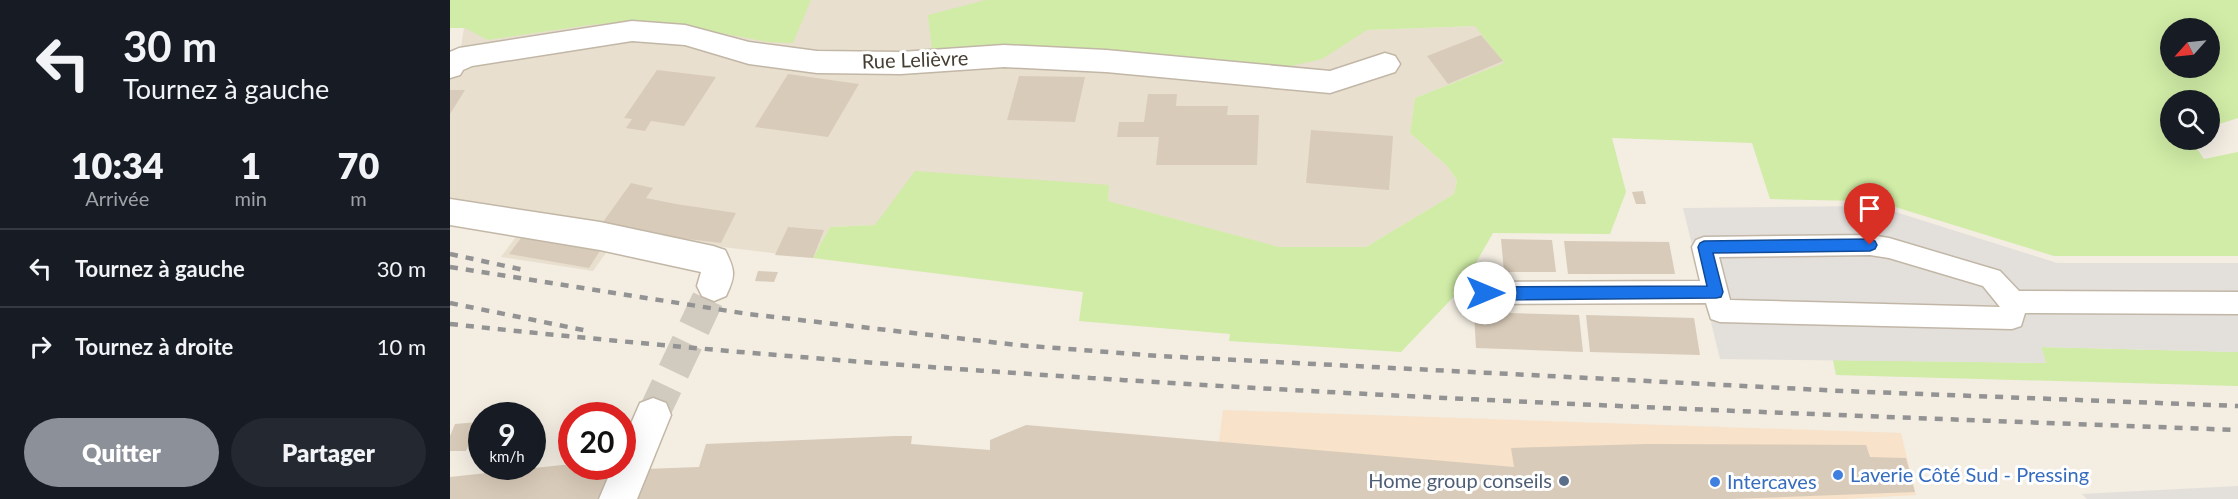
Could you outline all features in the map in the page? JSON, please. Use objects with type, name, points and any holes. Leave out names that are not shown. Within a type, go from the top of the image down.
[{"type":"street","name":"Rue Lelièvre","points":[[450,67],[453,62],[469,56],[632,31],[656,31],[685,35],[749,53],[817,62],[901,63],[1014,56],[1106,61],[1330,82],[1385,64]]},
{"type":"street","points":[[450,212],[600,236],[713,260],[718,271],[714,286]]},
{"type":"street","points":[[618,499],[653,415]]},
{"type":"lane","points":[[1870,245],[1889,248],[1991,278],[2013,302],[2012,318],[1720,311],[1716,292],[1704,247],[1870,245]]},
{"type":"lane","points":[[1485,293],[1716,292]]},
{"type":"lane","points":[[2013,302],[2238,303]]},
{"type":"shaded area","points":[[450,0],[1367,0],[1367,30],[1476,26],[1505,63],[1415,98],[1410,133],[1447,166],[1457,180],[1454,194],[1366,247],[1279,247],[1107,201],[1108,185],[875,225],[830,227],[813,258],[657,239],[621,232],[593,271],[501,257],[535,211],[450,198],[450,79],[458,65],[464,28],[450,15]]},
{"type":"shaded area","points":[[1867,206],[1886,209],[2057,263],[2238,263],[2238,352],[2041,347],[2046,363],[1720,359],[1683,208]]},
{"type":"shaded area","points":[[1223,410],[1901,433],[1916,495],[1842,499],[1212,499]]},
{"type":"shaded area","points":[[2238,486],[2238,499],[2087,499],[2082,494]]},
{"type":"green space","points":[[450,0],[811,0],[793,43],[768,42],[662,22],[635,21],[589,25],[488,40],[465,28],[450,28]]},
{"type":"green space","points":[[986,0],[2238,0],[2238,118],[2220,124],[2220,90],[2160,90],[2160,150],[2198,150],[2204,159],[2238,152],[2238,256],[2054,256],[1892,206],[1858,201],[1770,199],[1752,143],[1612,138],[1626,192],[1610,234],[1493,233],[1461,289],[1401,352],[1229,341],[1230,334],[1079,321],[1083,292],[813,258],[830,227],[875,225],[915,171],[1109,185],[1108,201],[1279,247],[1366,247],[1454,194],[1457,180],[1447,166],[1410,133],[1415,98],[1504,63],[1475,26],[1367,30],[1322,59],[1291,66],[1129,55],[932,50],[928,15]]},
{"type":"green space","points":[[2041,347],[2238,352],[2238,386],[1836,375],[1833,360],[2046,363]]},
{"type":"building","points":[[1481,35],[1503,61],[1448,84],[1427,56]]},
{"type":"building","points":[[657,70],[716,77],[684,126],[651,121],[645,131],[626,128],[632,119],[624,118]]},
{"type":"building","points":[[788,74],[859,84],[828,137],[755,127]]},
{"type":"building","points":[[1019,76],[1085,77],[1075,122],[1007,120]]},
{"type":"building","points":[[450,90],[465,90],[450,114]]},
{"type":"building","points":[[1148,94],[1177,94],[1176,106],[1228,106],[1227,115],[1259,115],[1257,165],[1156,165],[1159,137],[1117,137],[1119,122],[1144,122]]},
{"type":"building","points":[[1311,130],[1393,136],[1389,190],[1306,183]]},
{"type":"building","points":[[631,183],[653,188],[646,198],[736,213],[721,243],[654,235],[603,222]]},
{"type":"building","points":[[1643,191],[1646,204],[1636,204],[1632,192]]},
{"type":"building","points":[[788,227],[824,230],[813,258],[775,255]]},
{"type":"building","points":[[524,234],[603,246],[589,268],[509,254]]},
{"type":"building","points":[[1501,239],[1552,240],[1556,272],[1504,272]]},
{"type":"building","points":[[1564,241],[1669,242],[1675,274],[1568,274]]},
{"type":"building","points":[[758,271],[778,272],[774,282],[755,281]]},
{"type":"building","points":[[1474,312],[1579,315],[1583,352],[1476,348]]},
{"type":"building","points":[[1586,315],[1694,318],[1700,355],[1590,352]]},
{"type":"building","points":[[468,423],[466,451],[450,451],[450,436],[455,424]]},
{"type":"building","points":[[1026,425],[1514,467],[1511,448],[1646,444],[1866,445],[1870,457],[1906,458],[1915,492],[1731,499],[632,499],[645,469],[699,467],[706,444],[912,436],[911,444],[990,450],[990,440]]},
{"type":"building","points":[[558,465],[558,480],[606,480],[599,499],[450,499],[450,477],[468,475],[468,480],[546,480],[546,467]]},
{"type":"tunnel","points":[[653,415],[714,286]]},
{"type":"railway","points":[[450,254],[524,270]]},
{"type":"railway","points":[[450,267],[748,314],[1017,345],[1159,356],[1842,391],[2238,406]]},
{"type":"railway","points":[[450,303],[588,331]]},
{"type":"railway","points":[[450,324],[673,346],[1120,380],[1567,404],[2238,430]]},
{"type":"place","name":"Laverie Côté Sud - Pressing","points":[[1838,475]]},
{"type":"place","name":"Home group conseils","points":[[1564,481]]},
{"type":"place","name":"Intercaves","points":[[1715,482]]},
{"type":"route","points":[[1485,293],[1716,292],[1704,247],[1870,245]]}]
